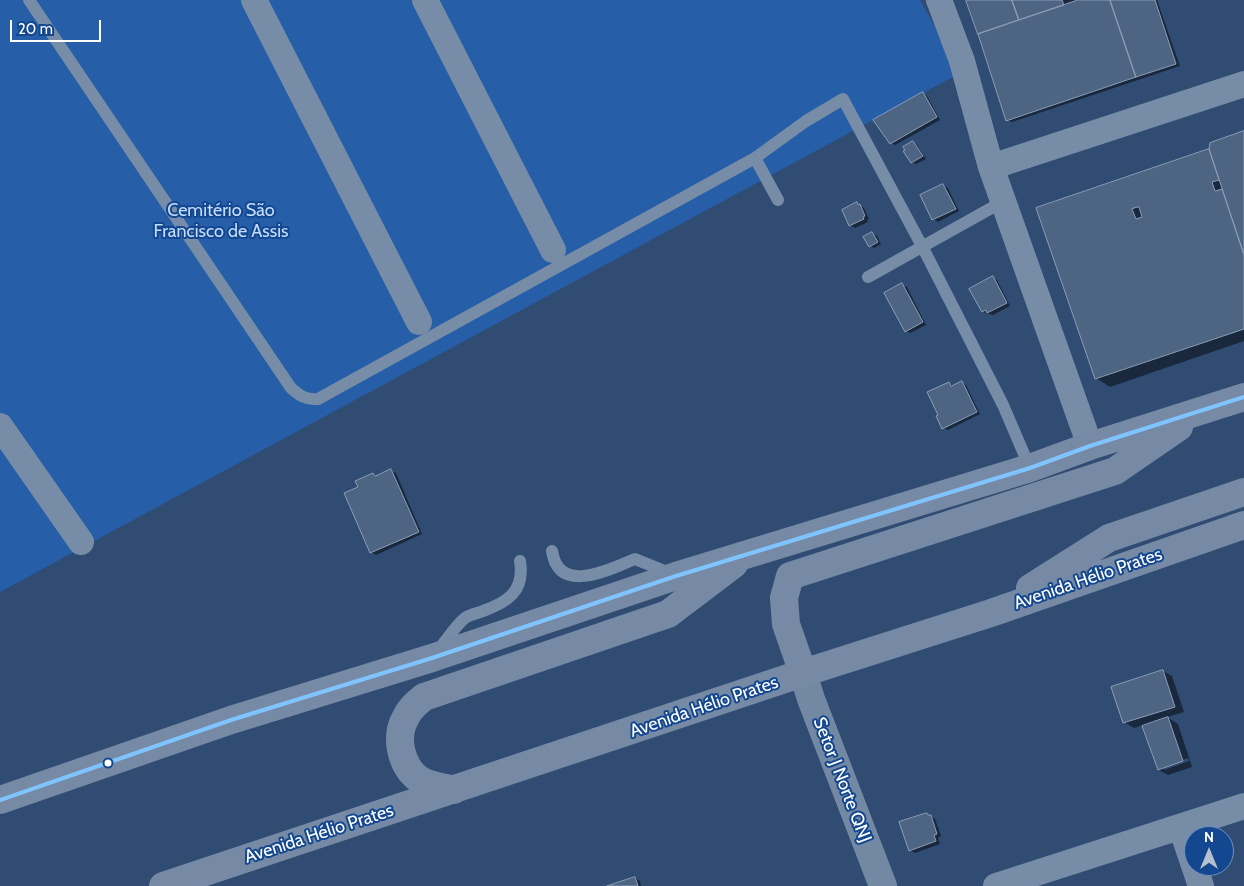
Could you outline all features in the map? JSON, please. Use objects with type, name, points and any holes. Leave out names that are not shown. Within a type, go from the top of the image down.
[{"type":"main road","points":[[0,800],[231,720],[432,658],[676,576],[1030,468],[1090,446],[1244,397]]},
{"type":"main road","points":[[803,672],[786,624],[784,598],[790,576],[1115,471],[1203,410]]},
{"type":"main road","points":[[991,613],[1109,538],[1244,492]]},
{"type":"main road","name":"Avenida Hélio Prates","points":[[163,886],[803,672],[991,613],[1244,525]]},
{"type":"main road","points":[[454,790],[422,781],[411,772],[404,759],[400,745],[400,731],[405,718],[413,706],[424,697],[668,614],[750,553]]},
{"type":"main road","name":"Setor J Norte QNJ","points":[[803,672],[811,699],[883,886]]},
{"type":"street","points":[[254,0],[419,322]]},
{"type":"street","points":[[425,0],[553,250]]},
{"type":"street","points":[[939,0],[962,61],[991,167],[1090,446]]},
{"type":"street","points":[[991,167],[1244,84]]},
{"type":"street","points":[[0,426],[81,542]]},
{"type":"street","points":[[996,886],[1244,806]]},
{"type":"street","points":[[1181,827],[1201,886]]},
{"type":"lane","points":[[29,0],[291,388],[308,400],[318,399],[755,158],[806,121],[844,99],[1003,405],[1030,468]]},
{"type":"lane","points":[[755,158],[778,200]]},
{"type":"lane","points":[[868,277],[1004,200]]},
{"type":"lane","points":[[552,550],[553,557],[558,565],[563,571],[573,576],[584,577],[635,559],[676,576]]},
{"type":"lane","points":[[432,658],[465,618],[497,606],[511,596],[517,588],[520,579],[520,561]]},
{"type":"green space","name":"Cemitério São Francisco de Assis","points":[[0,0],[920,0],[960,73],[0,592]]},
{"type":"building","points":[[966,0],[1012,0],[1019,20],[978,34]]},
{"type":"building","points":[[1012,0],[1062,0],[1064,5],[1019,20]]},
{"type":"building","points":[[1078,0],[1110,0],[1136,77],[1006,121],[978,34]]},
{"type":"building","points":[[1110,0],[1155,0],[1176,64],[1136,77]]},
{"type":"building","points":[[923,92],[937,117],[890,144],[873,120]]},
{"type":"building","points":[[1244,131],[1244,255],[1209,149],[1210,143]]},
{"type":"building","points":[[913,141],[923,156],[911,163],[903,151],[905,150],[903,147]]},
{"type":"building","points":[[1209,149],[1219,180],[1212,182],[1215,191],[1222,189],[1244,255],[1244,329],[1095,379],[1036,208]],"holes":[[[1139,207],[1142,217],[1136,219],[1132,209]]]},
{"type":"building","points":[[943,184],[956,209],[932,220],[920,195]]},
{"type":"building","points":[[857,202],[858,205],[860,204],[865,216],[863,217],[864,219],[849,226],[842,210]]},
{"type":"building","points":[[872,232],[878,242],[869,247],[863,237]]},
{"type":"building","points":[[993,276],[1007,303],[987,313],[986,310],[982,312],[969,289]]},
{"type":"building","points":[[902,283],[923,322],[905,332],[884,293]]},
{"type":"building","points":[[962,381],[977,412],[942,429],[936,416],[938,415],[927,392],[949,382],[951,386]]},
{"type":"building","points":[[391,469],[419,532],[370,553],[344,493],[358,487],[355,481],[373,473],[375,476]]},
{"type":"building","points":[[1163,670],[1175,707],[1123,723],[1111,687]]},
{"type":"building","points":[[1168,717],[1183,761],[1158,770],[1142,726]]},
{"type":"building","points":[[927,813],[931,815],[937,834],[934,835],[936,841],[909,851],[899,822]]},
{"type":"building","points":[[635,877],[638,886],[607,886]]},
{"type":"transit line","points":[[0,800],[231,720],[432,658],[676,576],[1030,468],[1090,446],[1244,397]]}]
